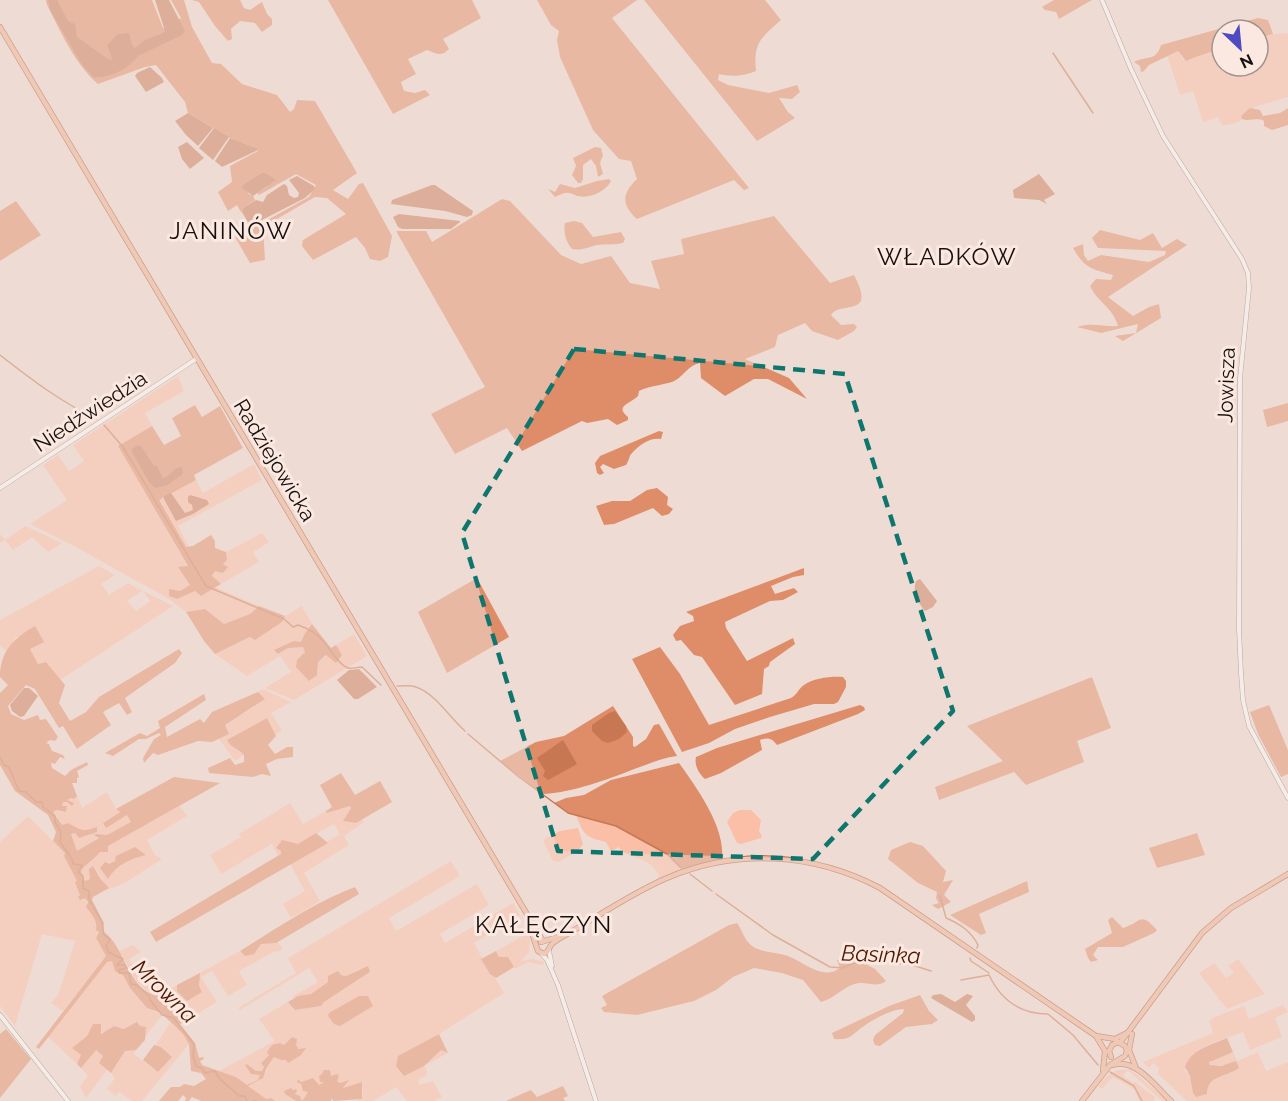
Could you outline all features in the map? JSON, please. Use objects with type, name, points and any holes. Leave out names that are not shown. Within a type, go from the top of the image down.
[{"type":"main road","name":"Radziejowicka","points":[[0,27],[533,926],[550,949]]},
{"type":"main road","points":[[542,954],[569,933],[657,883],[702,866],[732,860],[760,858],[806,862],[854,875],[885,891],[1098,1037],[1114,1044],[1122,1044]]},
{"type":"main road","points":[[1122,1044],[1184,954],[1202,933],[1231,908],[1288,874]]},
{"type":"main road","name":"Radziejowicka","points":[[523,909],[538,951],[542,954]]},
{"type":"main road","points":[[533,926],[544,938],[560,936]]},
{"type":"main road","points":[[537,947],[569,933]]},
{"type":"main road","points":[[1098,1037],[1115,1039],[1130,1033]]},
{"type":"main road","points":[[1130,1033],[1129,1050],[1134,1066]]},
{"type":"main road","points":[[1098,1037],[1110,1054],[1134,1066]]},
{"type":"main road","points":[[1098,1037],[1105,1055],[1103,1072]]},
{"type":"main road","points":[[1082,1101],[1103,1072],[1114,1044]]},
{"type":"main road","points":[[1122,1044],[1134,1066],[1171,1101]]},
{"type":"main road","points":[[1103,1072],[1126,1054]]},
{"type":"main road","points":[[1103,1072],[1117,1063],[1134,1066]]},
{"type":"street","name":"Jowisza","points":[[1102,0],[1128,63],[1163,136],[1238,252],[1248,273],[1240,378],[1239,629],[1243,700],[1249,726],[1288,798]]},
{"type":"street","name":"Niedźwiedzia","points":[[0,488],[196,359]]},
{"type":"street","points":[[550,949],[554,972],[596,1101]]},
{"type":"street","points":[[542,954],[554,972]]},
{"type":"street","points":[[0,1015],[68,1101]]},
{"type":"highlighted area","points":[[574,349],[845,374],[953,711],[813,859],[558,851],[462,533]]},
{"type":"shaded area","points":[[46,0],[152,0],[163,28],[181,18],[171,0],[184,0],[192,27],[212,63],[221,64],[242,84],[277,95],[290,112],[294,109],[297,100],[315,101],[357,173],[333,190],[348,199],[359,184],[363,183],[392,236],[388,257],[380,261],[370,259],[356,237],[313,260],[302,246],[303,240],[346,214],[327,198],[315,197],[263,227],[265,260],[250,263],[235,237],[250,230],[249,227],[262,223],[309,197],[316,185],[296,174],[259,195],[257,193],[268,186],[247,193],[255,200],[243,208],[242,212],[237,205],[228,211],[218,192],[232,182],[230,166],[258,151],[257,148],[230,138],[188,113],[185,102],[156,65],[98,84],[75,57],[57,26]]},
{"type":"shaded area","points":[[48,0],[57,0],[68,21],[75,24],[77,37],[112,60],[107,45],[118,34],[129,33],[135,48],[145,40],[165,31],[155,0],[169,0],[185,31],[182,35],[138,56],[118,72],[93,77],[81,63],[50,10]]},
{"type":"shaded area","points":[[192,0],[240,0],[244,8],[250,10],[262,2],[272,19],[272,25],[262,32],[255,23],[240,21],[231,29],[232,39],[228,41],[199,2]]},
{"type":"shaded area","points":[[328,0],[472,0],[481,18],[443,39],[449,49],[444,53],[436,54],[427,50],[408,59],[416,74],[401,82],[404,91],[415,93],[425,90],[430,95],[393,114]]},
{"type":"shaded area","points":[[537,0],[637,0],[612,18],[749,188],[744,190],[734,180],[637,219],[628,209],[625,199],[628,189],[637,179],[631,161],[619,159],[593,130],[560,57],[557,40],[559,31],[551,25]]},
{"type":"shaded area","points":[[644,0],[765,0],[781,20],[757,47],[756,71],[738,76],[719,74],[718,80],[728,85],[769,93],[797,85],[800,92],[792,99],[779,98],[795,118],[757,141]]},
{"type":"shaded area","points":[[1054,0],[1092,0],[1059,19],[1056,12],[1045,10],[1042,7]]},
{"type":"shaded area","points":[[1210,31],[1210,52],[1186,61],[1178,51],[1149,65],[1141,72],[1140,66],[1134,62],[1154,56],[1161,45]]},
{"type":"shaded area","points":[[1288,33],[1288,97],[1252,109],[1235,123],[1222,125],[1218,117],[1203,122],[1193,91],[1180,95],[1167,55],[1178,51],[1186,61],[1210,52],[1210,78],[1270,78],[1270,35]]},
{"type":"shaded area","points":[[150,67],[164,82],[146,92],[135,76]]},
{"type":"shaded area","points":[[1250,108],[1260,110],[1263,116],[1280,113],[1288,108],[1288,125],[1272,130],[1264,126],[1264,121],[1242,119],[1241,116]]},
{"type":"shaded area","points":[[188,113],[213,128],[198,146],[175,121]]},
{"type":"shaded area","points":[[214,128],[229,137],[213,160],[199,148]]},
{"type":"shaded area","points":[[230,138],[258,150],[222,167],[215,161]]},
{"type":"shaded area","points":[[187,142],[204,158],[190,169],[182,159],[178,147]]},
{"type":"shaded area","points":[[595,147],[601,148],[603,155],[600,163],[603,174],[598,177],[596,166],[591,159],[583,165],[583,179],[581,183],[578,183],[572,175],[576,166],[573,158]]},
{"type":"shaded area","points":[[262,173],[276,180],[253,196],[242,188],[243,185]]},
{"type":"shaded area","points":[[1039,174],[1055,194],[1044,200],[1047,204],[1039,200],[1014,198],[1013,190]]},
{"type":"shaded area","points":[[297,176],[314,186],[315,189],[305,198],[250,226],[242,212],[243,208],[256,200],[263,202],[267,195],[284,184],[287,186],[289,195],[294,198],[298,197],[299,193],[289,180]]},
{"type":"shaded area","points":[[609,179],[611,181],[605,188],[583,197],[567,193],[555,197],[548,189],[555,192],[560,184],[575,188]]},
{"type":"shaded area","points":[[432,185],[473,211],[472,215],[467,217],[445,211],[391,204],[392,200]]},
{"type":"shaded area","points":[[502,199],[510,201],[561,255],[581,264],[611,256],[630,283],[660,289],[651,261],[684,254],[681,239],[774,216],[830,283],[854,275],[862,298],[855,306],[836,311],[831,315],[841,325],[854,324],[857,327],[838,340],[812,331],[805,323],[778,335],[775,347],[745,359],[789,378],[807,399],[768,379],[754,379],[725,396],[701,378],[700,363],[692,366],[673,382],[639,391],[638,396],[623,408],[628,420],[617,425],[608,419],[587,423],[582,421],[522,451],[507,428],[455,454],[431,414],[485,387],[396,231],[426,231],[432,242]]},
{"type":"shaded area","points":[[16,201],[41,235],[0,261],[0,211]]},
{"type":"shaded area","points":[[399,214],[460,222],[451,229],[402,229],[398,227],[393,217]]},
{"type":"shaded area","points":[[574,221],[582,223],[593,237],[621,232],[625,239],[620,244],[572,249],[565,237],[564,226],[565,223]]},
{"type":"shaded area","points":[[1100,230],[1140,240],[1153,233],[1162,248],[1177,239],[1187,245],[1108,297],[1133,316],[1159,304],[1161,318],[1123,341],[1115,336],[1136,333],[1138,324],[1101,333],[1077,327],[1118,326],[1113,314],[1090,286],[1096,279],[1111,280],[1113,275],[1085,264],[1073,248],[1083,244],[1084,255],[1088,261],[1101,255],[1149,262],[1165,255],[1166,251],[1098,248],[1092,238]]},
{"type":"shaded area","points":[[178,376],[184,391],[145,413],[152,426],[118,446],[188,567],[178,567],[190,585],[180,591],[177,599],[195,591],[201,596],[215,587],[259,606],[250,614],[224,624],[205,609],[186,612],[169,599],[30,524],[67,500],[43,465],[58,455],[69,471],[84,461],[73,445]]},
{"type":"shaded area","points":[[1288,403],[1288,421],[1267,427],[1263,410]]},
{"type":"shaded area","points":[[195,405],[202,417],[220,406],[243,448],[194,475],[196,480],[159,500],[186,547],[193,546],[211,535],[215,541],[215,548],[226,552],[227,560],[223,564],[228,567],[223,573],[215,571],[212,576],[221,584],[201,596],[195,591],[177,599],[169,596],[169,589],[180,591],[190,585],[178,567],[188,566],[118,446],[152,426],[164,445],[181,436],[172,418]]},
{"type":"shaded area","points":[[659,431],[663,432],[661,439],[653,439],[642,444],[631,454],[626,465],[614,469],[603,464],[600,467],[604,473],[600,475],[597,473],[595,463],[600,456]]},
{"type":"shaded area","points":[[138,445],[154,466],[157,466],[163,478],[179,467],[182,467],[183,474],[167,485],[155,488],[149,482],[132,452],[132,449]]},
{"type":"shaded area","points":[[254,464],[262,480],[178,526],[189,547],[186,547],[158,500],[196,480],[203,493]]},
{"type":"shaded area","points":[[657,488],[668,497],[667,505],[673,509],[669,514],[662,516],[653,508],[614,524],[604,525],[596,506],[612,501],[630,501],[647,490]]},
{"type":"shaded area","points":[[171,493],[185,513],[193,510],[192,505],[188,502],[190,495],[207,500],[209,504],[176,521],[164,499],[164,496]]},
{"type":"shaded area","points":[[25,526],[62,543],[48,552],[32,537],[13,550],[5,540]]},
{"type":"shaded area","points":[[262,533],[269,542],[253,552],[259,562],[221,584],[212,577],[215,571],[227,566],[223,564],[227,560],[226,552]]},
{"type":"shaded area","points":[[99,566],[115,575],[101,584],[109,595],[128,583],[142,591],[127,601],[136,611],[150,601],[143,591],[173,606],[60,680],[46,662],[38,664],[30,649],[43,642],[16,637],[7,651],[0,646],[0,620]]},
{"type":"shaded area","points":[[804,568],[804,575],[771,586],[775,594],[794,588],[798,592],[783,600],[770,601],[725,622],[726,628],[747,661],[793,638],[795,644],[764,669],[762,694],[735,705],[702,657],[694,655],[681,640],[676,641],[673,635],[680,626],[694,621],[693,616],[686,612]]},
{"type":"shaded area","points":[[477,578],[509,637],[447,673],[418,612]]},
{"type":"shaded area","points":[[920,579],[937,601],[933,607],[925,611],[915,593],[916,581]]},
{"type":"shaded area","points":[[259,606],[285,616],[282,622],[255,640],[250,637],[215,654],[186,612],[205,609],[224,624],[250,614]]},
{"type":"shaded area","points":[[302,606],[312,624],[301,642],[294,641],[278,654],[288,648],[303,646],[305,652],[297,660],[317,675],[318,662],[327,655],[336,662],[341,655],[336,645],[354,634],[367,656],[294,700],[265,688],[291,672],[280,656],[247,676],[215,654],[282,622],[285,616]]},
{"type":"shaded area","points":[[312,624],[331,648],[336,645],[342,655],[336,663],[326,655],[318,662],[317,675],[309,681],[296,667],[297,660],[305,652],[303,647],[288,648],[278,654],[274,650],[294,641],[301,642]]},
{"type":"shaded area","points":[[35,626],[44,642],[30,649],[38,664],[46,662],[65,685],[59,703],[70,721],[86,712],[99,697],[179,649],[182,653],[175,663],[125,698],[132,712],[127,715],[119,703],[103,712],[111,725],[77,749],[63,726],[59,728],[35,689],[26,685],[8,706],[11,714],[24,720],[38,715],[40,720],[46,719],[58,737],[55,741],[50,740],[46,743],[52,751],[63,755],[65,759],[60,757],[55,764],[51,763],[52,768],[65,776],[71,770],[87,762],[88,765],[77,771],[79,777],[77,783],[72,783],[77,796],[67,800],[74,803],[72,806],[63,802],[62,806],[67,806],[66,812],[56,810],[53,812],[62,825],[68,823],[85,830],[97,827],[97,832],[79,838],[75,833],[71,834],[77,851],[99,838],[94,835],[107,835],[131,822],[127,815],[106,828],[103,823],[120,812],[116,809],[174,777],[220,783],[108,846],[108,852],[100,852],[81,871],[85,881],[90,879],[89,869],[93,866],[109,888],[93,897],[92,900],[104,923],[103,931],[114,943],[135,980],[148,992],[169,1002],[172,1008],[183,1006],[190,1018],[180,1024],[195,1043],[199,1058],[203,1057],[204,1059],[200,1061],[202,1065],[236,1077],[247,1085],[258,1080],[260,1075],[251,1074],[245,1065],[247,1064],[256,1071],[262,1071],[264,1067],[261,1063],[269,1055],[267,1052],[272,1045],[280,1043],[284,1045],[292,1037],[297,1039],[298,1049],[306,1048],[301,1055],[288,1063],[286,1060],[274,1057],[263,1078],[248,1086],[266,1099],[271,1098],[275,1101],[201,1101],[192,1097],[189,1101],[185,1101],[186,1098],[183,1095],[178,1101],[159,1101],[171,1087],[180,1087],[184,1084],[194,1086],[206,1079],[201,1073],[191,1071],[189,1044],[183,1034],[161,1013],[147,1008],[130,988],[123,975],[115,971],[112,961],[107,962],[39,1049],[36,1047],[106,956],[96,938],[99,932],[96,930],[94,917],[86,907],[88,902],[85,898],[80,900],[78,897],[80,895],[75,882],[77,881],[64,856],[65,853],[53,841],[56,832],[48,815],[15,791],[0,765],[0,693],[8,685],[0,677],[3,660],[10,646]]},
{"type":"shaded area","points":[[660,647],[680,674],[709,725],[791,698],[804,685],[817,679],[843,677],[846,687],[838,702],[834,704],[814,704],[770,717],[682,752],[632,659]]},
{"type":"shaded area","points":[[359,669],[377,687],[358,699],[354,699],[337,680],[349,670]]},
{"type":"shaded area","points":[[1092,677],[1111,728],[1077,741],[1084,762],[1026,785],[1014,772],[939,800],[935,787],[1003,761],[967,726]]},
{"type":"shaded area","points":[[24,688],[29,688],[38,696],[24,716],[20,717],[12,711],[10,705]]},
{"type":"shaded area","points":[[263,689],[291,702],[271,713],[282,730],[275,735],[267,718],[227,740],[244,755],[235,761],[219,739],[229,734],[225,725],[264,700],[258,692]]},
{"type":"shaded area","points":[[258,692],[265,699],[225,725],[229,734],[212,742],[198,741],[158,755],[153,753],[144,763],[143,758],[154,739],[161,735],[159,733],[146,739],[139,739],[113,756],[105,753],[140,733],[147,736],[160,728],[158,721],[204,694],[206,700],[165,727],[167,737],[200,719],[204,723],[212,712]]},
{"type":"shaded area","points":[[860,705],[865,710],[858,714],[777,745],[770,739],[760,740],[762,750],[721,773],[705,779],[698,769],[696,757],[717,748]]},
{"type":"shaded area","points":[[1269,705],[1288,750],[1288,774],[1281,777],[1258,734],[1250,712]]},
{"type":"shaded area","points":[[613,706],[633,737],[633,746],[635,747],[646,739],[654,725],[659,724],[677,756],[590,785],[542,794],[500,761],[536,742],[564,736]]},
{"type":"shaded area","points":[[615,711],[626,726],[627,732],[619,739],[608,743],[602,741],[592,731],[592,725]]},
{"type":"shaded area","points":[[267,718],[276,736],[268,745],[275,754],[287,747],[293,747],[293,757],[277,759],[266,764],[271,776],[262,774],[253,777],[209,773],[208,768],[230,758],[235,765],[244,762],[244,755],[227,740]]},
{"type":"shaded area","points":[[563,740],[577,764],[548,780],[543,776],[545,771],[537,758]]},
{"type":"shaded area","points":[[679,763],[702,796],[715,822],[720,835],[722,860],[684,870],[667,854],[616,826],[568,813],[554,803],[584,795],[611,780]]},
{"type":"shaded area","points":[[341,773],[355,795],[380,781],[392,802],[356,823],[343,821],[350,806],[327,813],[326,811],[332,807],[320,785]]},
{"type":"shaded area","points":[[611,780],[684,870],[656,880],[659,875],[643,860],[627,854],[619,847],[611,851],[606,842],[586,834],[576,815]]},
{"type":"shaded area","points":[[107,792],[116,809],[120,811],[103,823],[106,827],[127,815],[131,822],[106,836],[101,834],[77,852],[71,834],[75,833],[79,838],[92,829],[81,831],[61,826],[57,816],[52,812],[56,810],[63,812],[62,802],[67,802],[72,806],[67,800],[71,798],[74,799],[77,796],[82,808]]},
{"type":"shaded area","points":[[290,803],[303,824],[326,811],[327,813],[350,806],[346,817],[348,821],[356,823],[362,819],[364,822],[344,836],[349,845],[304,873],[320,901],[291,918],[283,904],[305,891],[290,864],[340,834],[334,824],[298,844],[291,843],[277,848],[281,851],[278,856],[272,844],[221,874],[210,855],[241,837],[239,834]]},
{"type":"shaded area","points":[[180,806],[187,816],[147,840],[155,855],[162,859],[125,883],[107,890],[108,888],[93,866],[91,879],[85,881],[81,870],[87,861],[95,858],[108,846]]},
{"type":"shaded area","points":[[740,810],[751,810],[761,820],[759,831],[761,838],[737,843],[727,822],[733,813]]},
{"type":"shaded area","points":[[28,816],[65,853],[64,856],[78,882],[75,882],[81,895],[78,896],[85,897],[89,912],[96,922],[96,930],[99,932],[96,938],[106,956],[63,1011],[51,1003],[59,993],[75,941],[42,934],[15,1026],[0,1006],[0,842]]},
{"type":"shaded area","points":[[578,828],[583,844],[578,851],[559,862],[553,861],[544,839],[560,831]]},
{"type":"shaded area","points":[[316,833],[328,843],[156,942],[150,932],[281,854],[281,851],[276,848],[282,840],[298,844]]},
{"type":"shaded area","points":[[1197,833],[1205,855],[1157,868],[1149,848]]},
{"type":"shaded area","points":[[910,842],[923,846],[946,871],[943,882],[953,880],[944,895],[951,902],[938,909],[932,905],[939,903],[936,898],[937,892],[918,883],[888,859],[891,850]]},
{"type":"shaded area","points":[[135,847],[146,855],[124,863],[115,869],[108,879],[100,868],[105,862],[109,864],[115,861],[116,856]]},
{"type":"shaded area","points":[[451,861],[460,876],[389,918],[396,931],[477,884],[489,905],[440,934],[445,943],[513,903],[520,915],[474,943],[504,993],[439,1034],[398,1056],[424,1066],[427,1071],[426,1076],[419,1079],[419,1085],[433,1081],[442,1097],[435,1101],[407,1101],[396,1087],[373,1101],[357,1101],[363,1095],[362,1082],[343,1088],[348,1082],[340,1083],[331,1076],[330,1070],[319,1076],[320,1082],[326,1081],[319,1085],[313,1078],[301,1082],[299,1080],[303,1089],[308,1092],[301,1101],[295,1093],[296,1089],[285,1094],[296,1101],[266,1099],[248,1086],[255,1082],[247,1085],[236,1077],[219,1071],[273,1042],[274,1040],[259,1019],[288,1002],[295,1010],[321,1006],[370,972],[359,969],[346,976],[341,975],[311,994],[294,999],[293,996],[318,982],[309,968],[240,1010],[238,1008],[296,973],[288,958]],"holes":[[[292,1037],[297,1049],[304,1049],[281,1060],[274,1057],[267,1071],[258,1080],[260,1075],[245,1065],[247,1064],[256,1071],[262,1071],[264,1067],[261,1062],[269,1055],[271,1049],[284,1045]]]},
{"type":"shaded area","points":[[1027,881],[1029,892],[979,914],[986,933],[981,935],[950,915]]},
{"type":"shaded area","points":[[355,887],[359,894],[276,943],[261,944],[254,954],[245,956],[240,951],[311,908]]},
{"type":"shaded area","points":[[1112,917],[1123,928],[1144,919],[1157,930],[1123,947],[1098,947],[1093,955],[1098,960],[1091,962],[1085,949],[1112,933],[1108,920]]},
{"type":"shaded area","points":[[737,923],[747,941],[756,948],[788,956],[814,969],[827,972],[840,968],[837,960],[846,959],[843,954],[845,953],[875,969],[886,981],[876,984],[854,984],[821,1002],[803,980],[782,973],[754,968],[733,977],[716,990],[694,1001],[637,1015],[604,1012],[601,1008],[607,1005],[602,996],[729,925]]},
{"type":"shaded area","points":[[528,933],[529,953],[521,961],[533,959],[544,962],[543,965],[528,962],[515,969],[508,957],[499,957],[496,951]]},
{"type":"shaded area","points":[[278,942],[283,949],[239,971],[247,985],[228,996],[212,971],[201,977],[217,1002],[190,1018],[170,1007],[168,1001],[155,996],[140,985],[119,951],[133,945],[141,952],[129,959],[142,981],[159,995],[240,951],[245,956],[261,944]]},
{"type":"shaded area","points":[[496,951],[499,957],[508,957],[514,967],[496,978],[490,974],[481,959]]},
{"type":"shaded area","points":[[1238,959],[1265,994],[1227,1009],[1199,973],[1214,963],[1226,978],[1234,973],[1228,966]]},
{"type":"shaded area","points":[[107,961],[113,961],[130,988],[147,1008],[162,1015],[145,1037],[145,1027],[124,1029],[114,1026],[107,1031],[87,1036],[72,1048],[81,1055],[77,1064],[48,1037]]},
{"type":"shaded area","points":[[368,966],[370,972],[321,1006],[295,1010],[288,1002],[298,996],[311,994],[328,982],[328,976],[338,971],[341,975],[346,976]]},
{"type":"shaded area","points":[[200,973],[199,986],[202,992],[187,1001],[177,991],[177,985]]},
{"type":"shaded area","points":[[941,994],[955,1002],[967,994],[973,996],[966,1005],[975,1016],[975,1020],[972,1022],[931,998],[933,995]]},
{"type":"shaded area","points":[[920,995],[929,1011],[938,1020],[932,1024],[906,1027],[880,1046],[875,1045],[873,1040],[875,1035],[903,1013],[904,1009],[899,1009],[878,1018],[848,1038],[834,1039],[832,1033],[889,1006]]},
{"type":"shaded area","points":[[359,996],[368,996],[373,1006],[340,1026],[334,1024],[328,1016],[329,1013]]},
{"type":"shaded area","points":[[1283,1005],[1288,1012],[1275,1018],[1282,1037],[1250,1050],[1243,1032],[1200,1050],[1193,1055],[1185,1070],[1192,1080],[1192,1090],[1206,1092],[1215,1080],[1237,1070],[1236,1061],[1226,1065],[1212,1066],[1209,1062],[1233,1052],[1237,1061],[1258,1052],[1266,1071],[1288,1062],[1288,1101],[1187,1101],[1158,1074],[1159,1068],[1154,1063],[1149,1068],[1143,1062],[1213,1033],[1209,1021],[1214,1017],[1244,1006],[1249,1019]]},
{"type":"shaded area","points":[[137,1022],[140,1026],[146,1027],[145,1040],[136,1050],[125,1051],[111,1073],[99,1063],[103,1056],[96,1050],[81,1068],[77,1064],[81,1055],[72,1048],[87,1036],[93,1024],[101,1024],[101,1034],[114,1026],[124,1029]]},
{"type":"shaded area","points":[[170,1023],[183,1034],[189,1044],[142,1101],[132,1101],[119,1092],[116,1096],[107,1089],[115,1078],[111,1073],[125,1051],[136,1050],[134,1054],[158,1072],[172,1057],[161,1047],[155,1046]]},
{"type":"shaded area","points":[[6,1029],[31,1059],[0,1098],[0,1034]]},
{"type":"shaded area","points":[[439,1034],[448,1053],[441,1050],[424,1066],[404,1076],[396,1066],[398,1056]]},
{"type":"shaded area","points":[[1227,1038],[1233,1052],[1209,1062],[1210,1065],[1221,1066],[1236,1061],[1239,1068],[1218,1077],[1210,1083],[1207,1094],[1196,1097],[1185,1067],[1188,1061],[1202,1048]]},
{"type":"shaded area","points":[[154,1045],[161,1047],[172,1057],[158,1072],[143,1060]]},
{"type":"shaded area","points":[[441,1049],[448,1053],[424,1066]]},
{"type":"shaded area","points":[[95,1050],[104,1056],[99,1063],[107,1070],[86,1098],[80,1086],[88,1076],[81,1068]]},
{"type":"shaded area","points":[[1129,1068],[1168,1101],[1162,1101],[1127,1071],[1123,1076],[1155,1097],[1154,1101],[1139,1101],[1134,1089],[1113,1077],[1102,1089],[1098,1087],[1110,1073]]},
{"type":"shaded area","points":[[324,1070],[330,1070],[331,1076],[337,1074],[339,1076],[337,1081],[340,1083],[349,1080],[343,1088],[362,1082],[362,1099],[296,1101],[285,1094],[284,1091],[291,1088],[296,1089],[295,1094],[303,1100],[308,1092],[303,1091],[301,1084],[297,1082],[298,1079],[301,1082],[313,1078],[319,1085],[324,1082],[320,1082],[319,1076]]},
{"type":"shaded area","points":[[563,1086],[568,1096],[563,1098],[565,1101],[506,1101],[531,1090],[537,1097]]},
{"type":"waterway","points":[[1053,53],[1093,113]]},
{"type":"waterway","points":[[0,355],[59,398],[97,419]]},
{"type":"waterway","points":[[104,425],[123,447],[206,586],[284,619],[293,627],[298,625],[311,631],[325,643],[344,666],[362,667],[381,685]]},
{"type":"waterway","points":[[397,686],[414,686],[423,690],[436,700],[465,731]]},
{"type":"waterway","name":"Basinka","points":[[468,734],[519,777],[568,813],[616,826],[667,854],[681,868]]},
{"type":"waterway","name":"Mrowna","points":[[0,757],[4,765],[9,767],[19,791],[26,792],[36,802],[42,802],[43,807],[55,816],[55,822],[61,832],[60,842],[73,864],[82,865],[78,872],[83,876],[83,888],[89,891],[89,899],[102,922],[104,935],[110,939],[106,946],[108,952],[123,959],[117,965],[125,965],[126,968],[119,970],[119,973],[129,973],[131,984],[137,985],[149,996],[162,1015],[174,1018],[194,1045],[193,1056],[196,1066],[202,1068],[205,1073],[215,1071],[223,1082],[239,1096],[245,1096],[247,1101]]},
{"type":"waterway","points":[[690,874],[712,891]]},
{"type":"waterway","name":"Basinka","points":[[716,894],[773,935],[830,967],[843,968],[853,963],[890,963],[912,965],[931,971]]},
{"type":"waterway","points":[[940,896],[946,918],[968,932],[978,945],[977,948]]},
{"type":"waterway","points":[[970,958],[989,973]]},
{"type":"waterway","name":"Basinka","points":[[961,980],[989,975],[999,992],[1013,1004],[1029,1011],[1048,1014],[1073,1035],[1098,1065]]},
{"type":"waterway","name":"Basinka","points":[[1110,1072],[1134,1086],[1142,1101]]},
{"type":"district","name":"JANINÓW","points":[[231,230]]},
{"type":"district","name":"WŁADKÓW","points":[[947,256]]},
{"type":"district","name":"KAŁĘCZYN","points":[[544,924]]}]
